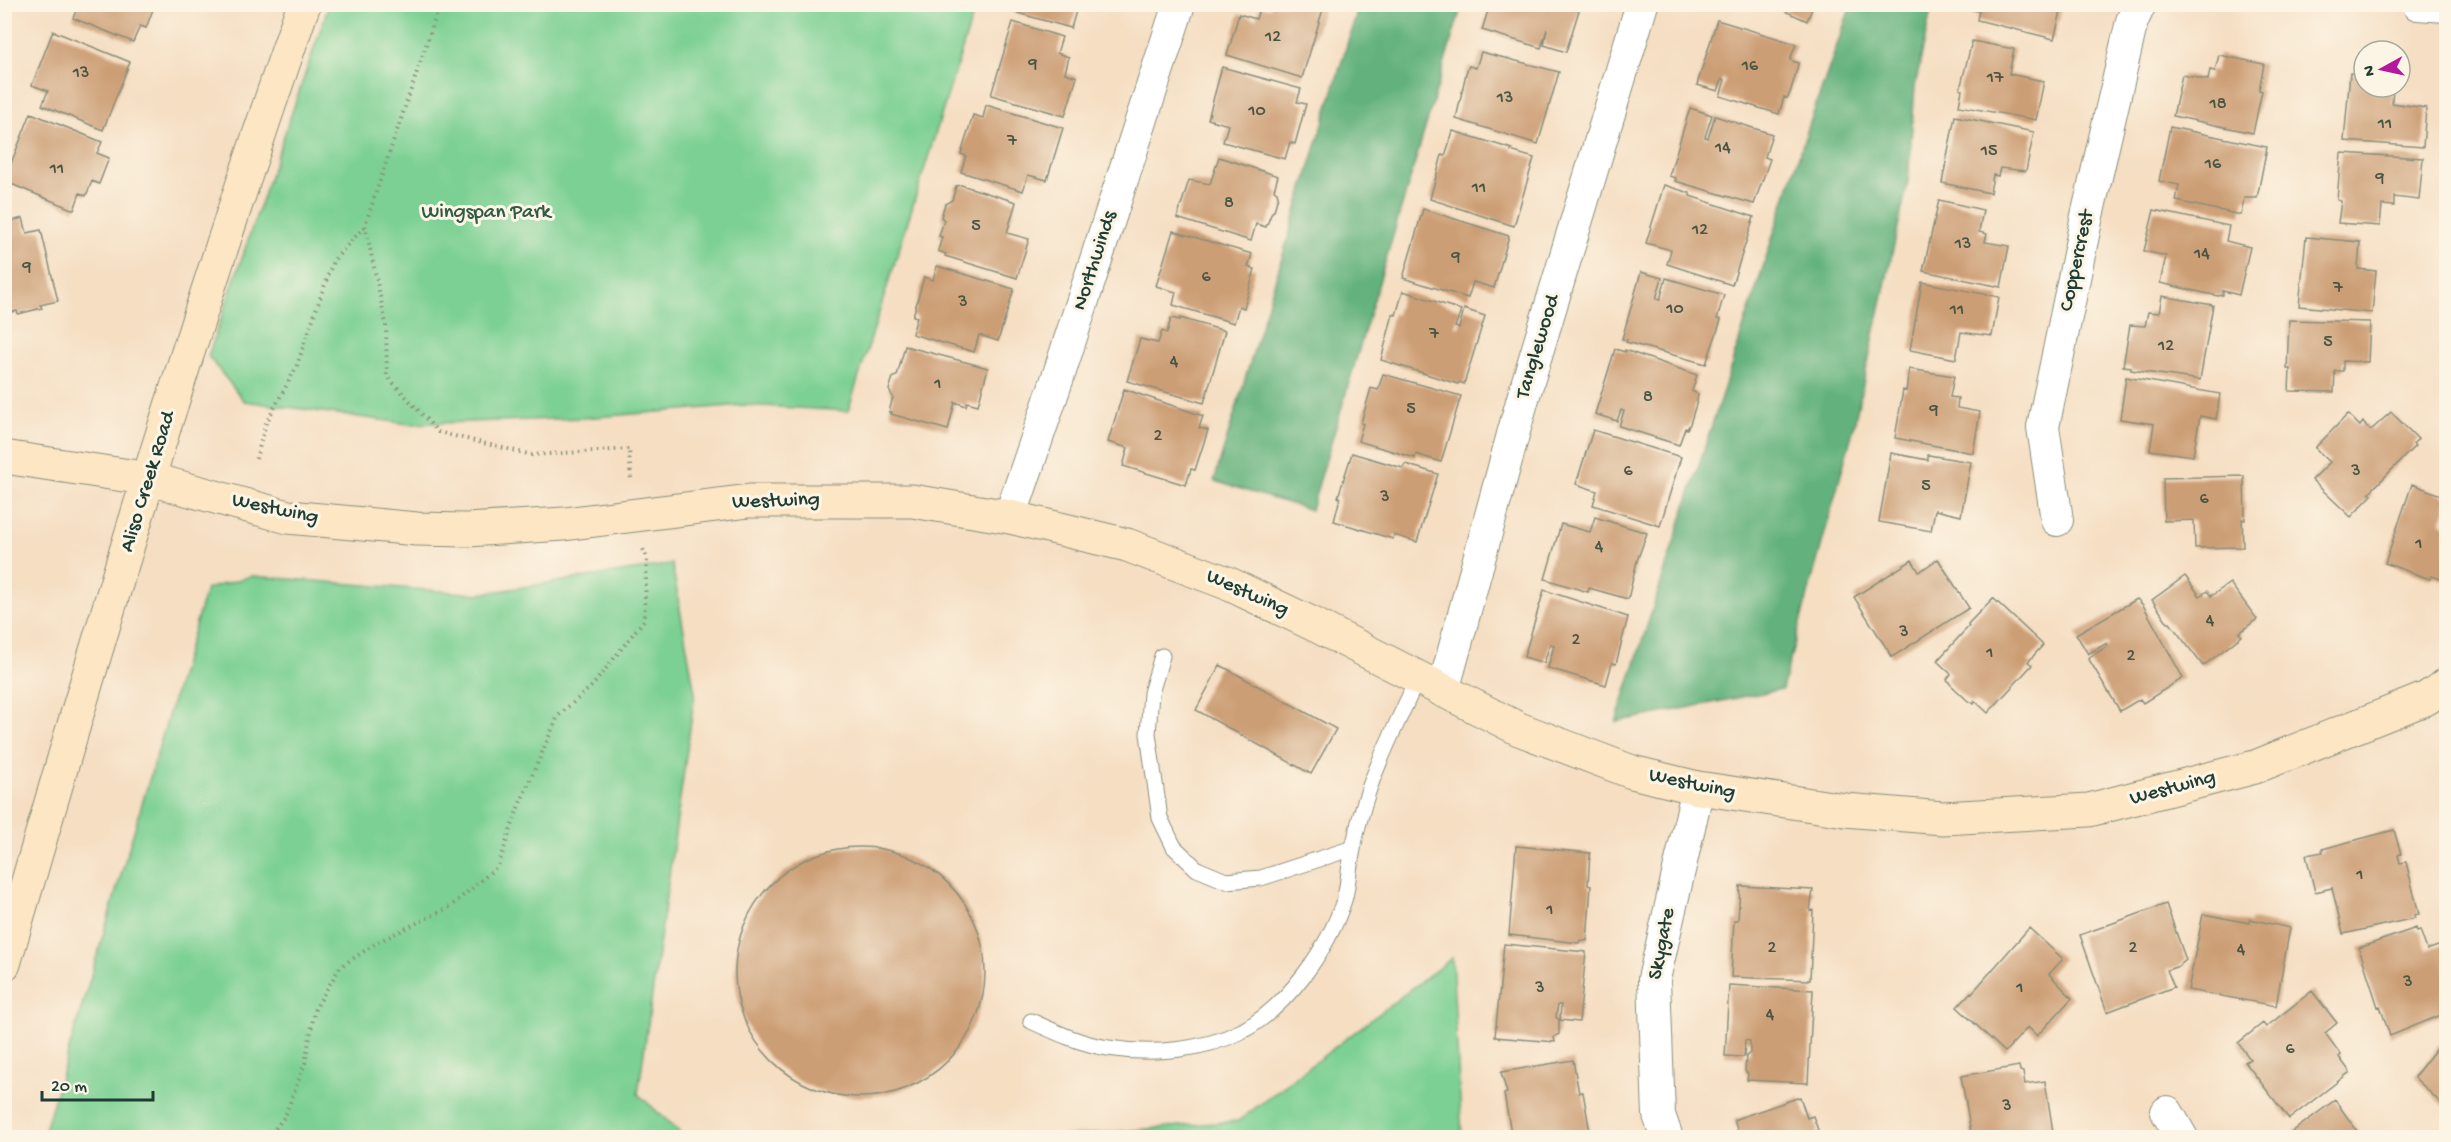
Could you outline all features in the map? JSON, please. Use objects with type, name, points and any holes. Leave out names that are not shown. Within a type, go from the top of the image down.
[{"type":"street","name":"Aliso Creek Road","points":[[4,964],[59,773],[150,479],[264,120],[304,4]]},
{"type":"street","name":"Northwinds","points":[[1010,517],[1063,363],[1179,4]]},
{"type":"street","name":"Tanglewood","points":[[1431,684],[1523,398],[1642,4]]},
{"type":"street","name":"Coppercrest","points":[[2057,520],[2043,427],[2095,182],[2132,21],[2140,4]]},
{"type":"street","points":[[2418,4],[2446,6]]},
{"type":"street","name":"Westwing","points":[[4,457],[150,479],[288,517],[417,529],[467,530],[564,524],[749,501],[912,501],[1010,517],[1127,545],[1227,583],[1519,729],[1632,772],[1698,788],[1845,810],[1943,818],[2089,810],[2255,767],[2427,698],[2446,685]]},
{"type":"street","name":"Skygate","points":[[1667,1137],[1659,1115],[1654,979],[1698,788]]},
{"type":"lane","points":[[1162,656],[1151,693],[1148,734],[1160,818],[1174,847],[1197,869],[1226,881],[1261,878],[1353,848]]},
{"type":"lane","points":[[1030,1021],[1061,1035],[1107,1048],[1163,1051],[1207,1044],[1243,1030],[1277,1004],[1301,979],[1326,941],[1344,900],[1360,814],[1370,785],[1431,684]]},
{"type":"path","points":[[256,459],[267,423],[296,368],[333,261],[365,225],[440,4]]},
{"type":"path","points":[[268,1137],[285,1116],[305,1063],[315,1009],[340,967],[378,942],[450,907],[498,866],[518,808],[558,716],[593,685],[644,620],[647,560],[632,514],[629,449],[532,455],[438,432],[387,376],[386,324],[365,225]]},
{"type":"green space","name":"Wingspan Park","points":[[329,5],[976,5],[848,411],[743,405],[584,418],[409,424],[244,401],[208,356]]},
{"type":"green space","points":[[1359,5],[1462,5],[1311,510],[1214,481]]},
{"type":"green space","points":[[1851,5],[1932,5],[1915,87],[1908,182],[1852,434],[1782,689],[1616,722],[1806,134]]},
{"type":"green space","points":[[672,564],[695,693],[638,1094],[685,1137],[43,1137],[206,589],[252,576],[478,594]]},
{"type":"green space","points":[[1452,958],[1462,1137],[1056,1137],[1238,1121]]},
{"type":"building","points":[[79,4],[155,4],[146,28],[140,26],[133,42],[73,18]]},
{"type":"building","points":[[1012,4],[1077,4],[1077,8],[1071,28],[1014,12],[1011,9]]},
{"type":"building","points":[[1271,4],[1324,6],[1302,78],[1227,55],[1239,14],[1256,19],[1260,6],[1270,8]]},
{"type":"building","points":[[1490,4],[1581,4],[1566,52],[1544,45],[1547,29],[1541,48],[1482,30]]},
{"type":"building","points":[[1770,4],[1814,4],[1807,21]]},
{"type":"building","points":[[1973,4],[2063,4],[2054,39],[1977,20],[1979,11],[1972,10]]},
{"type":"building","points":[[1717,20],[1796,44],[1790,60],[1798,63],[1797,69],[1790,93],[1787,98],[1784,97],[1779,114],[1720,96],[1725,80],[1722,79],[1718,91],[1697,85]]},
{"type":"building","points":[[1013,22],[1062,37],[1057,53],[1069,57],[1065,73],[1077,77],[1065,116],[991,95]]},
{"type":"building","points":[[53,31],[130,62],[103,130],[42,105],[48,91],[32,85]]},
{"type":"building","points":[[1972,41],[2014,49],[2009,74],[2044,81],[2036,120],[1959,106],[1962,90],[1960,89]]},
{"type":"building","points":[[1481,52],[1559,72],[1538,144],[1456,119],[1466,73],[1469,66],[1476,68]]},
{"type":"building","points":[[2219,55],[2264,64],[2259,90],[2262,91],[2253,133],[2173,116],[2182,75],[2208,80],[2210,70],[2215,71]]},
{"type":"building","points":[[1222,67],[1301,89],[1297,102],[1306,104],[1295,144],[1290,142],[1285,159],[1223,142],[1228,125],[1208,119]]},
{"type":"building","points":[[2350,73],[2352,73],[2352,99],[2392,99],[2392,103],[2426,108],[2423,147],[2344,141]]},
{"type":"building","points":[[986,105],[1063,128],[1047,180],[1028,175],[1023,191],[961,172],[966,156],[961,154],[973,115],[983,118]]},
{"type":"building","points":[[1690,108],[1712,115],[1705,137],[1708,138],[1715,116],[1772,134],[1765,157],[1770,159],[1754,204],[1675,181],[1676,178],[1669,176]]},
{"type":"building","points":[[31,113],[102,142],[97,153],[109,158],[99,184],[92,181],[86,196],[80,193],[74,210],[4,181]]},
{"type":"building","points":[[1955,116],[2034,132],[2026,171],[2000,168],[1998,176],[1993,175],[1990,193],[1942,183]]},
{"type":"building","points":[[2170,127],[2267,147],[2257,198],[2244,198],[2241,215],[2176,201],[2179,185],[2159,181]]},
{"type":"building","points":[[1453,131],[1534,158],[1514,226],[1430,199],[1442,155],[1445,156]]},
{"type":"building","points":[[2341,153],[2423,158],[2419,200],[2394,197],[2394,206],[2382,205],[2380,226],[2338,223],[2341,201],[2337,200]]},
{"type":"building","points":[[1219,157],[1278,176],[1274,190],[1278,196],[1274,211],[1266,227],[1256,224],[1251,241],[1177,218],[1189,180],[1210,184]]},
{"type":"building","points":[[961,185],[1016,202],[1007,233],[1029,239],[1017,278],[945,256],[946,254],[938,251],[942,237],[939,236],[944,220],[941,217],[945,204],[952,200],[956,186]]},
{"type":"building","points":[[1664,185],[1754,217],[1732,285],[1667,264],[1671,250],[1646,243]]},
{"type":"building","points":[[1939,200],[1983,210],[1979,232],[1987,234],[1985,242],[2009,246],[2001,287],[1923,271]]},
{"type":"building","points":[[1423,209],[1509,236],[1494,288],[1473,282],[1468,298],[1403,278]]},
{"type":"building","points":[[2154,210],[2229,226],[2226,241],[2250,247],[2239,295],[2223,291],[2223,295],[2218,296],[2160,283],[2166,256],[2144,251]]},
{"type":"building","points":[[23,218],[27,233],[41,230],[58,301],[18,314],[17,311],[4,314],[4,223]]},
{"type":"building","points":[[1173,231],[1252,254],[1248,267],[1255,269],[1244,308],[1239,306],[1234,323],[1173,305],[1176,292],[1156,286]]},
{"type":"building","points":[[2306,237],[2360,242],[2358,269],[2376,271],[2372,313],[2299,306]]},
{"type":"building","points":[[937,266],[1014,289],[998,341],[979,335],[974,352],[912,334],[917,317],[913,316],[924,277],[933,280]]},
{"type":"building","points":[[1641,272],[1662,278],[1656,299],[1660,300],[1666,278],[1724,295],[1717,319],[1721,320],[1706,364],[1622,339]]},
{"type":"building","points":[[1922,282],[1999,297],[1992,336],[1961,332],[1956,359],[1910,350]]},
{"type":"building","points":[[1403,291],[1461,310],[1455,327],[1459,328],[1464,309],[1485,316],[1464,384],[1381,360],[1393,314],[1396,315]]},
{"type":"building","points":[[2162,296],[2213,305],[2200,380],[2131,370],[2131,367],[2123,366],[2130,325],[2145,326],[2148,312],[2159,313]]},
{"type":"building","points":[[1171,318],[1180,320],[1180,318],[1225,331],[1204,403],[1127,381],[1140,339],[1158,343],[1162,331],[1167,333]]},
{"type":"building","points":[[2289,320],[2370,322],[2368,362],[2343,361],[2343,371],[2335,371],[2334,392],[2289,391],[2290,369],[2287,369]]},
{"type":"building","points":[[905,346],[988,368],[978,405],[967,402],[966,406],[955,402],[948,430],[889,412],[893,397],[889,390],[893,377],[897,376]]},
{"type":"building","points":[[1615,349],[1625,352],[1625,350],[1697,375],[1692,391],[1698,394],[1697,401],[1690,424],[1687,429],[1685,428],[1679,445],[1619,426],[1624,411],[1621,410],[1617,421],[1595,414]]},
{"type":"building","points":[[1909,369],[1954,376],[1950,397],[1958,398],[1957,408],[1980,412],[1973,453],[1895,438]]},
{"type":"building","points":[[1383,374],[1461,396],[1441,462],[1416,454],[1415,458],[1358,441],[1371,388],[1378,390]]},
{"type":"building","points":[[2126,377],[2220,394],[2216,419],[2200,416],[2193,456],[2150,450],[2154,424],[2120,419]]},
{"type":"building","points":[[1124,389],[1203,416],[1199,428],[1208,430],[1195,470],[1191,469],[1186,485],[1123,466],[1128,448],[1108,442]]},
{"type":"building","points":[[2391,412],[2418,439],[2413,444],[2415,446],[2369,493],[2372,495],[2351,517],[2312,480],[2330,462],[2315,448],[2348,414],[2360,426],[2363,422],[2371,430]]},
{"type":"building","points":[[1593,430],[1681,457],[1660,526],[1593,505],[1597,491],[1576,484]]},
{"type":"building","points":[[1352,453],[1403,468],[1405,464],[1438,474],[1417,542],[1394,535],[1393,539],[1334,521],[1340,498],[1338,497]]},
{"type":"building","points":[[1891,453],[1928,460],[1928,455],[1971,462],[1961,516],[1935,510],[1931,531],[1879,522]]},
{"type":"building","points":[[2244,476],[2243,547],[2195,548],[2194,520],[2164,521],[2163,478]]},
{"type":"building","points":[[2412,484],[2446,497],[2446,509],[2441,523],[2446,525],[2446,581],[2432,576],[2430,579],[2385,563]]},
{"type":"building","points":[[1595,517],[1647,533],[1637,561],[1628,599],[1589,588],[1588,592],[1545,579],[1561,524],[1590,532]]},
{"type":"building","points":[[1938,559],[1969,608],[1892,657],[1854,597],[1912,560],[1919,572]]},
{"type":"building","points":[[2185,576],[2200,596],[2207,591],[2211,596],[2230,583],[2257,619],[2239,633],[2242,636],[2203,666],[2152,600]]},
{"type":"building","points":[[1544,590],[1628,617],[1616,664],[1612,663],[1606,685],[1548,668],[1554,645],[1550,644],[1544,663],[1524,657]]},
{"type":"building","points":[[1993,598],[2043,645],[2028,662],[2032,665],[1988,713],[1975,701],[1974,704],[1968,701],[1950,684],[1947,679],[1951,674],[1937,661]]},
{"type":"building","points":[[2137,599],[2143,605],[2183,678],[2143,703],[2140,699],[2120,711],[2088,658],[2108,646],[2107,643],[2088,654],[2076,634]]},
{"type":"building","points":[[1220,665],[1336,729],[1311,774],[1196,710]]},
{"type":"building","points":[[2394,830],[2401,854],[2398,855],[2400,863],[2406,862],[2419,914],[2414,915],[2415,918],[2343,934],[2332,888],[2315,892],[2306,855]]},
{"type":"building","points":[[1516,846],[1590,853],[1588,885],[1591,886],[1587,941],[1580,940],[1579,943],[1509,935]]},
{"type":"building","points":[[848,847],[872,847],[908,856],[930,868],[949,883],[964,902],[976,924],[983,948],[985,972],[983,996],[976,1020],[964,1042],[949,1061],[930,1076],[908,1088],[872,1097],[848,1097],[812,1088],[790,1076],[771,1061],[756,1042],[744,1020],[735,984],[735,960],[744,924],[756,902],[771,883],[790,868],[812,856]]},
{"type":"building","points":[[1740,886],[1813,890],[1810,911],[1813,910],[1810,980],[1731,977],[1734,920],[1738,920]]},
{"type":"building","points":[[2166,904],[2186,960],[2179,966],[2167,970],[2174,987],[2107,1012],[2080,935]]},
{"type":"building","points":[[2203,914],[2250,923],[2250,919],[2290,928],[2276,1006],[2188,990]]},
{"type":"building","points":[[2029,928],[2063,959],[2049,974],[2072,998],[2037,1036],[2028,1027],[2005,1052],[1957,1007]]},
{"type":"building","points":[[2416,928],[2417,931],[2420,930],[2427,950],[2446,943],[2446,1013],[2390,1036],[2359,948]]},
{"type":"building","points":[[1504,944],[1586,952],[1579,1022],[1560,1020],[1561,1005],[1558,1005],[1556,1017],[1559,1020],[1559,1034],[1554,1037],[1555,1042],[1495,1037]]},
{"type":"building","points":[[1729,985],[1813,990],[1808,1083],[1747,1080],[1746,1056],[1750,1053],[1750,1041],[1745,1040],[1744,1057],[1725,1056]]},
{"type":"building","points":[[2312,991],[2337,1023],[2325,1033],[2350,1072],[2289,1119],[2245,1062],[2250,1059],[2238,1043],[2263,1023],[2266,1027]]},
{"type":"building","points":[[2446,1036],[2446,1108],[2414,1077]]},
{"type":"building","points":[[1573,1060],[1579,1093],[1583,1092],[1591,1138],[1512,1138],[1504,1094],[1507,1093],[1501,1072]]},
{"type":"building","points":[[2019,1066],[2020,1071],[2023,1072],[2025,1084],[2045,1081],[2054,1138],[1972,1138],[1961,1076]]},
{"type":"building","points":[[1800,1097],[1807,1118],[1813,1116],[1818,1138],[1740,1138],[1734,1120]]},
{"type":"building","points":[[2335,1100],[2362,1138],[2284,1138]]}]
